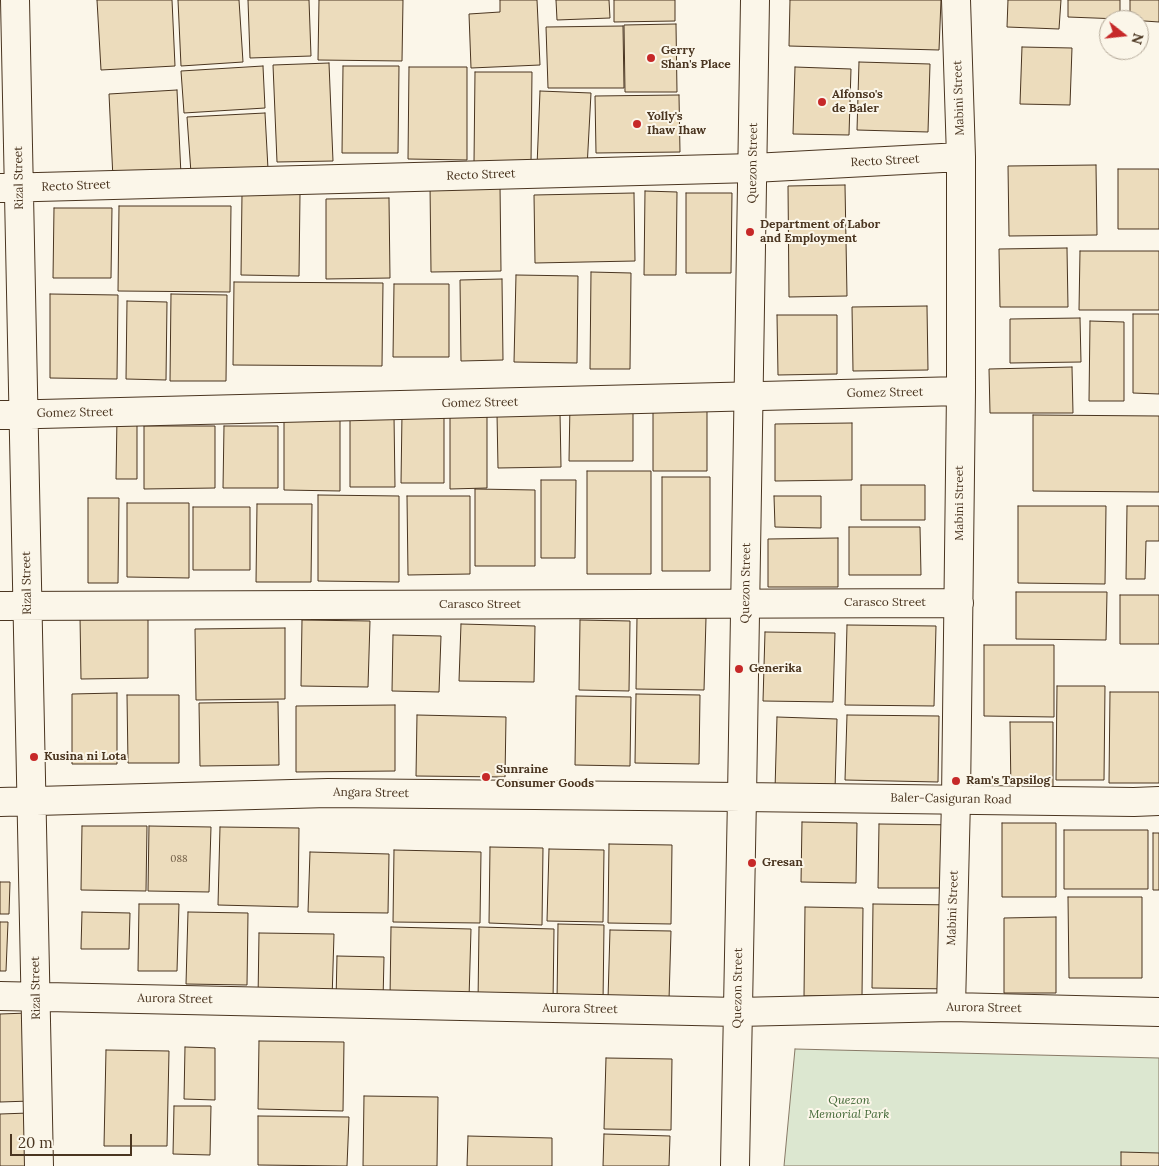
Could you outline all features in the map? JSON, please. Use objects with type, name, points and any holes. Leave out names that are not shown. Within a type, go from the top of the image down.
[{"type":"street","name":"Rizal Street","points":[[15,0],[10,188],[12,415],[28,606],[40,1166]]},
{"type":"street","name":"Quezon Street","points":[[735,1166],[755,0]]},
{"type":"street","name":"Mabini Street","points":[[950,1007],[959,603],[961,157],[956,0]]},
{"type":"street","name":"Recto Street","points":[[10,188],[753,168],[961,157]]},
{"type":"street","name":"Gomez Street","points":[[12,415],[960,391]]},
{"type":"street","name":"Carasco Street","points":[[0,606],[959,603]]},
{"type":"street","name":"Angara Street","points":[[0,802],[328,793],[742,797]]},
{"type":"street","name":"Baler-Casiguran Road","points":[[742,797],[1159,801]]},
{"type":"street","name":"Aurora Street","points":[[0,996],[738,1012],[950,1007],[1159,1012]]},
{"type":"green space","name":"Quezon Memorial Park","points":[[795,1049],[1159,1058],[1159,1166],[784,1166]]},
{"type":"building","points":[[97,0],[172,0],[175,66],[101,70]]},
{"type":"building","points":[[178,0],[239,0],[243,62],[181,66]]},
{"type":"building","points":[[248,0],[309,0],[311,56],[250,58]]},
{"type":"building","points":[[319,0],[403,0],[402,61],[318,60]]},
{"type":"building","points":[[500,0],[537,0],[540,65],[471,68],[469,14],[500,12]]},
{"type":"building","points":[[556,0],[609,0],[610,18],[557,20]]},
{"type":"building","points":[[614,0],[675,0],[675,21],[614,22]]},
{"type":"building","points":[[790,0],[941,0],[939,50],[789,46]]},
{"type":"building","points":[[1008,0],[1061,0],[1059,29],[1007,27]]},
{"type":"building","points":[[1068,0],[1120,0],[1120,10],[1099,10],[1099,18],[1068,17]]},
{"type":"building","points":[[1130,0],[1159,0],[1159,22],[1149,21],[1149,10],[1130,10]]},
{"type":"building","name":"Gerry Shan's Place","points":[[676,24],[677,92],[625,92],[624,25]]},
{"type":"building","points":[[623,26],[624,88],[548,88],[546,27]]},
{"type":"building","points":[[1022,47],[1072,48],[1070,105],[1020,104]]},
{"type":"building","points":[[859,62],[930,64],[928,132],[857,130]]},
{"type":"building","points":[[329,63],[333,161],[277,162],[273,65]]},
{"type":"building","points":[[263,66],[265,108],[184,113],[181,71]]},
{"type":"building","points":[[343,66],[399,66],[398,153],[342,153]]},
{"type":"building","points":[[409,67],[467,67],[467,160],[408,159]]},
{"type":"building","name":"Alfonso's de Baler","points":[[795,67],[851,69],[849,135],[793,134]]},
{"type":"building","points":[[475,72],[532,72],[531,163],[474,162]]},
{"type":"building","points":[[177,90],[181,175],[113,179],[109,94]]},
{"type":"building","points":[[540,91],[591,93],[587,168],[537,166]]},
{"type":"building","name":"Yolly's Ihaw Ihaw","points":[[679,95],[680,152],[596,153],[595,96]]},
{"type":"building","points":[[265,113],[268,169],[191,173],[187,117]]},
{"type":"building","points":[[1096,165],[1097,235],[1009,236],[1008,166]]},
{"type":"building","points":[[1118,169],[1159,169],[1159,229],[1118,229]]},
{"type":"building","points":[[500,184],[501,271],[431,272],[430,185]]},
{"type":"building","points":[[845,185],[847,296],[789,297],[788,186]]},
{"type":"building","points":[[645,191],[677,192],[676,275],[644,275]]},
{"type":"building","points":[[634,193],[635,261],[535,263],[534,195]]},
{"type":"building","points":[[686,193],[732,193],[731,273],[686,273]]},
{"type":"building","points":[[242,194],[300,194],[299,276],[241,275]]},
{"type":"building","points":[[389,198],[390,278],[326,279],[326,199]]},
{"type":"building","points":[[119,206],[231,206],[230,292],[118,291]]},
{"type":"building","points":[[54,208],[112,208],[111,278],[53,278]]},
{"type":"building","points":[[1067,248],[1068,307],[1000,307],[999,249]]},
{"type":"building","points":[[1080,251],[1159,251],[1159,310],[1079,310]]},
{"type":"building","points":[[591,272],[631,273],[630,369],[590,369]]},
{"type":"building","points":[[516,275],[578,276],[577,363],[514,362]]},
{"type":"building","points":[[502,279],[503,360],[461,361],[460,280]]},
{"type":"building","points":[[234,282],[383,283],[382,366],[233,365]]},
{"type":"building","points":[[394,284],[449,284],[449,357],[393,357]]},
{"type":"building","points":[[50,294],[118,295],[117,379],[50,378]]},
{"type":"building","points":[[171,294],[227,295],[226,381],[170,381]]},
{"type":"building","points":[[127,301],[167,302],[166,380],[126,379]]},
{"type":"building","points":[[927,306],[928,370],[853,371],[852,307]]},
{"type":"building","points":[[1133,314],[1159,314],[1159,394],[1133,393]]},
{"type":"building","points":[[777,315],[837,315],[837,374],[778,375]]},
{"type":"building","points":[[1080,318],[1081,362],[1010,363],[1010,319]]},
{"type":"building","points":[[1090,321],[1124,322],[1124,401],[1089,401]]},
{"type":"building","points":[[1072,367],[1073,413],[990,413],[989,369]]},
{"type":"building","points":[[633,402],[633,461],[569,461],[570,403]]},
{"type":"building","points":[[487,407],[487,488],[450,489],[450,408]]},
{"type":"building","points":[[707,411],[707,471],[653,471],[653,412]]},
{"type":"building","points":[[560,412],[561,467],[498,468],[497,414]]},
{"type":"building","points":[[402,414],[444,414],[444,483],[401,483]]},
{"type":"building","points":[[1033,415],[1159,416],[1159,492],[1033,491]]},
{"type":"building","points":[[350,416],[394,416],[395,487],[350,487]]},
{"type":"building","points":[[117,418],[137,418],[137,479],[116,479]]},
{"type":"building","points":[[340,419],[340,491],[284,490],[284,420]]},
{"type":"building","points":[[852,423],[852,480],[775,481],[775,424]]},
{"type":"building","points":[[144,426],[215,426],[215,488],[144,489]]},
{"type":"building","points":[[224,426],[278,426],[278,488],[223,488]]},
{"type":"building","points":[[587,471],[651,471],[651,574],[587,574]]},
{"type":"building","points":[[662,477],[710,477],[710,571],[662,571]]},
{"type":"building","points":[[541,480],[576,480],[575,558],[541,558]]},
{"type":"building","points":[[861,485],[925,485],[925,520],[861,520]]},
{"type":"building","points":[[475,489],[535,490],[535,566],[475,566]]},
{"type":"building","points":[[318,495],[399,496],[399,582],[318,581]]},
{"type":"building","points":[[407,496],[470,496],[470,574],[408,575]]},
{"type":"building","points":[[774,496],[821,496],[821,528],[775,527]]},
{"type":"building","points":[[88,498],[119,498],[118,583],[88,583]]},
{"type":"building","points":[[127,503],[189,503],[189,578],[127,577]]},
{"type":"building","points":[[257,504],[312,504],[311,582],[256,582]]},
{"type":"building","points":[[1018,506],[1106,506],[1105,584],[1018,583]]},
{"type":"building","points":[[1127,506],[1159,506],[1159,541],[1146,541],[1145,579],[1126,579]]},
{"type":"building","points":[[193,507],[250,507],[250,570],[193,570]]},
{"type":"building","points":[[849,527],[920,527],[921,575],[849,575]]},
{"type":"building","points":[[838,538],[838,587],[768,587],[768,539]]},
{"type":"building","points":[[1016,592],[1107,592],[1106,640],[1016,639]]},
{"type":"building","points":[[1120,595],[1159,595],[1159,644],[1120,644]]},
{"type":"building","points":[[148,615],[148,678],[81,679],[80,617]]},
{"type":"building","points":[[637,617],[706,618],[704,690],[636,689]]},
{"type":"building","points":[[302,620],[370,621],[368,687],[301,686]]},
{"type":"building","points":[[580,620],[630,621],[629,691],[579,690]]},
{"type":"building","points":[[461,624],[535,626],[534,682],[459,681]]},
{"type":"building","points":[[847,625],[936,626],[934,706],[845,705]]},
{"type":"building","points":[[285,628],[285,699],[196,700],[195,629]]},
{"type":"building","points":[[765,632],[835,633],[833,702],[763,701]]},
{"type":"building","points":[[393,635],[441,636],[439,692],[392,691]]},
{"type":"building","points":[[984,645],[1054,645],[1054,717],[984,716]]},
{"type":"building","points":[[1057,686],[1105,686],[1104,780],[1056,780]]},
{"type":"building","points":[[1110,692],[1159,692],[1159,783],[1109,783]]},
{"type":"building","points":[[117,693],[117,764],[72,764],[72,694]]},
{"type":"building","points":[[636,694],[700,695],[699,764],[635,763]]},
{"type":"building","points":[[127,695],[179,695],[179,763],[128,763]]},
{"type":"building","points":[[576,696],[631,697],[630,766],[575,765]]},
{"type":"building","points":[[278,702],[279,765],[200,766],[199,703]]},
{"type":"building","points":[[395,705],[395,771],[296,772],[296,706]]},
{"type":"building","points":[[417,715],[506,717],[505,777],[416,776]]},
{"type":"building","points":[[847,715],[939,716],[938,782],[845,780]]},
{"type":"building","points":[[777,717],[837,719],[835,790],[775,790]]},
{"type":"building","points":[[1010,722],[1053,722],[1053,793],[1011,793]]},
{"type":"building","points":[[802,822],[857,823],[856,883],[801,882]]},
{"type":"building","points":[[1002,823],[1056,823],[1056,897],[1002,897]]},
{"type":"building","points":[[879,824],[960,825],[959,888],[878,888]]},
{"type":"building","points":[[82,826],[147,826],[146,891],[81,890]]},
{"type":"building","points":[[149,826],[211,827],[209,892],[148,891]]},
{"type":"building","points":[[220,827],[299,828],[298,907],[218,905]]},
{"type":"building","points":[[1064,830],[1148,830],[1148,889],[1064,889]]},
{"type":"building","points":[[1153,833],[1159,833],[1159,890],[1153,890]]},
{"type":"building","points":[[609,844],[672,845],[671,924],[608,923]]},
{"type":"building","points":[[490,847],[543,848],[542,925],[489,923]]},
{"type":"building","points":[[549,849],[604,850],[603,922],[547,921]]},
{"type":"building","points":[[394,850],[481,852],[480,923],[393,922]]},
{"type":"building","points":[[310,852],[389,854],[388,913],[308,912]]},
{"type":"building","points":[[0,882],[10,882],[9,914],[0,914]]},
{"type":"building","points":[[1068,897],[1142,897],[1142,978],[1069,978]]},
{"type":"building","points":[[139,904],[179,904],[177,971],[138,971]]},
{"type":"building","points":[[873,904],[958,905],[957,989],[872,988]]},
{"type":"building","points":[[805,907],[863,908],[862,996],[804,996]]},
{"type":"building","points":[[82,912],[130,913],[129,949],[81,949]]},
{"type":"building","points":[[188,912],[248,913],[247,985],[186,984]]},
{"type":"building","points":[[1056,917],[1056,993],[1004,993],[1004,918]]},
{"type":"building","points":[[0,922],[8,922],[6,971],[0,971]]},
{"type":"building","points":[[558,924],[604,925],[603,1003],[557,1002]]},
{"type":"building","points":[[391,927],[471,929],[469,999],[390,998]]},
{"type":"building","points":[[479,927],[554,929],[553,1003],[478,1002]]},
{"type":"building","points":[[610,930],[671,931],[669,1000],[608,999]]},
{"type":"building","points":[[259,933],[334,934],[332,1000],[258,999]]},
{"type":"building","points":[[337,956],[384,957],[383,1001],[336,1001]]},
{"type":"building","points":[[28,1013],[31,1101],[0,1102],[0,1014]]},
{"type":"building","points":[[259,1041],[344,1042],[343,1111],[258,1109]]},
{"type":"building","points":[[185,1047],[215,1048],[215,1100],[184,1099]]},
{"type":"building","points":[[106,1050],[169,1051],[167,1146],[104,1146]]},
{"type":"building","points":[[606,1058],[672,1059],[671,1130],[604,1129]]},
{"type":"building","points":[[364,1096],[438,1097],[437,1166],[363,1166]]},
{"type":"building","points":[[174,1106],[211,1106],[210,1155],[173,1154]]},
{"type":"building","points":[[29,1113],[31,1166],[0,1166],[0,1114]]},
{"type":"building","points":[[258,1116],[349,1117],[347,1166],[258,1165]]},
{"type":"building","points":[[604,1134],[670,1136],[669,1166],[603,1166]]},
{"type":"building","points":[[468,1136],[552,1138],[552,1166],[467,1166]]},
{"type":"building","points":[[1121,1152],[1159,1153],[1159,1166],[1121,1166]]},
{"type":"place","name":"Gerry Shan's Place","points":[[651,58]]},
{"type":"place","name":"Alfonso's de Baler","points":[[822,102]]},
{"type":"place","name":"Yolly's Ihaw Ihaw","points":[[637,124]]},
{"type":"place","name":"Department of Labor and Employment","points":[[750,232]]},
{"type":"place","name":"Generika","points":[[739,669]]},
{"type":"place","name":"Kusina ni Lota","points":[[34,757]]},
{"type":"place","name":"Sunraine Consumer Goods","points":[[486,777]]},
{"type":"place","name":"Ram's Tapsilog","points":[[956,781]]},
{"type":"place","name":"Gresan","points":[[752,863]]}]
